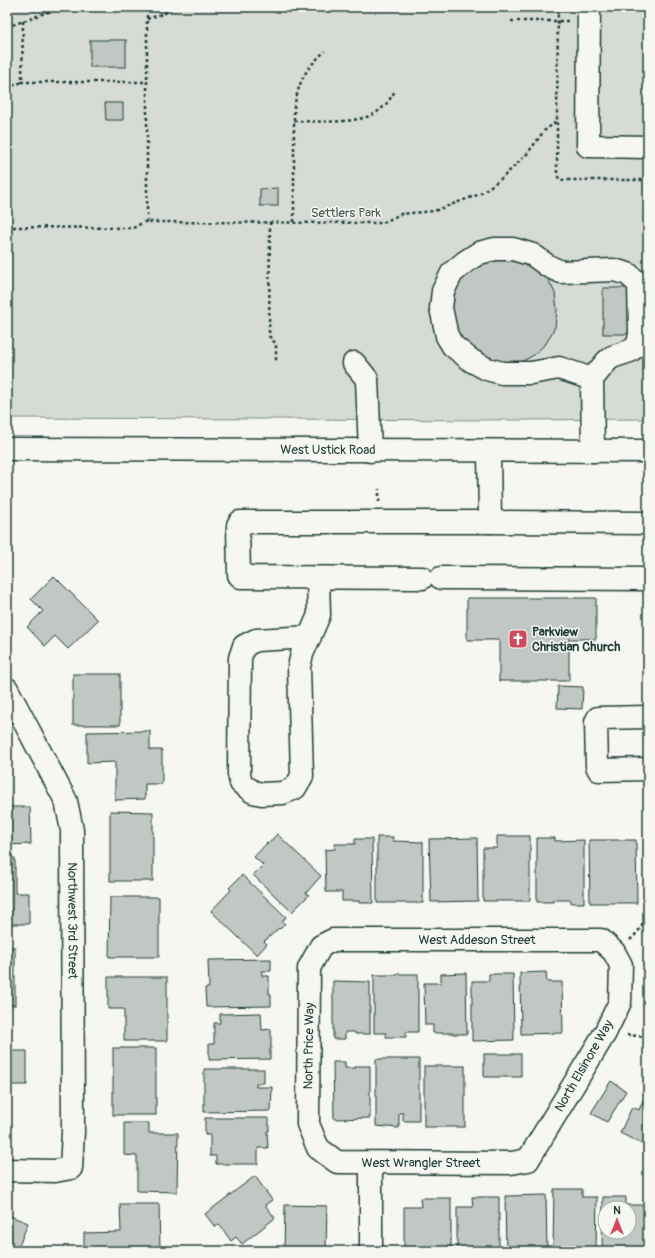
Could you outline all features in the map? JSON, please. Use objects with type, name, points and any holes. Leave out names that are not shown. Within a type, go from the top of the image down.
[{"type":"street","points":[[589,14],[588,146],[648,148]]},
{"type":"street","points":[[592,379],[559,368],[531,372],[502,373],[487,369],[472,361],[453,346],[447,336],[443,322],[441,308],[443,290],[452,273],[479,253],[495,249],[513,249],[533,254],[548,266],[561,272],[614,270],[628,274],[639,284],[640,333],[638,345],[630,351],[612,357],[592,379],[593,451]]},
{"type":"street","points":[[354,363],[367,379],[370,451]]},
{"type":"street","name":"West Ustick Road","points":[[7,449],[648,452]]},
{"type":"street","points":[[489,451],[490,522]]},
{"type":"street","points":[[648,523],[240,522],[238,525],[238,574],[241,577],[648,579]]},
{"type":"street","points":[[310,637],[256,640],[244,646],[240,658],[239,774],[241,783],[253,792],[262,794],[283,792],[295,788],[302,776],[300,667],[302,654],[310,637],[319,615],[318,578]]},
{"type":"street","name":"Northwest 3rd Street","points":[[7,688],[66,801],[72,830],[73,1132],[71,1168],[55,1171],[7,1170]]},
{"type":"street","points":[[648,717],[598,718],[596,722],[597,766],[599,770],[648,769]]},
{"type":"street","name":"West Addeson Street","points":[[321,946],[333,940],[601,940],[614,952],[621,965]]},
{"type":"street","name":"North Price Way","points":[[318,1148],[308,1124],[309,968],[321,946]]},
{"type":"street","name":"North Elsinore Way","points":[[528,1160],[606,1033],[620,1002],[621,965]]},
{"type":"street","name":"West Wrangler Street","points":[[318,1148],[337,1162],[511,1163],[528,1160]]},
{"type":"street","points":[[371,1163],[371,1251]]},
{"type":"path","points":[[7,27],[62,7]]},
{"type":"path","points":[[147,7],[147,222]]},
{"type":"path","points":[[147,19],[165,13],[174,7]]},
{"type":"path","points":[[558,7],[557,174],[559,179],[648,180]]},
{"type":"path","points":[[511,21],[558,21],[589,14]]},
{"type":"path","points":[[22,82],[23,21]]},
{"type":"path","points":[[294,222],[294,107],[305,72],[325,51]]},
{"type":"path","points":[[7,88],[22,82],[147,82]]},
{"type":"path","points":[[294,121],[353,121],[365,118],[376,113],[396,92]]},
{"type":"path","points":[[7,227],[133,228],[144,222],[382,223],[401,214],[434,211],[480,194],[502,178],[527,154],[544,131],[557,121]]},
{"type":"path","points":[[270,222],[269,336],[276,344],[276,362]]},
{"type":"path","points":[[648,838],[644,848],[648,866]]},
{"type":"path","points":[[648,870],[646,882],[648,894]]},
{"type":"path","points":[[626,943],[638,932],[648,913]]},
{"type":"path","points":[[621,1034],[648,1037]]},
{"type":"green space","name":"Settlers Park","points":[[7,7],[648,7],[648,419],[7,418]]},
{"type":"building","points":[[90,40],[126,40],[126,67],[90,67]]},
{"type":"building","points":[[105,103],[123,103],[123,120],[106,120]]},
{"type":"building","points":[[278,188],[278,206],[260,206],[260,189]]},
{"type":"building","points":[[519,257],[547,277],[555,293],[557,310],[555,327],[547,342],[534,355],[519,363],[483,362],[466,352],[447,319],[454,282],[483,258]]},
{"type":"building","points":[[603,288],[630,288],[630,334],[603,334]]},
{"type":"building","points":[[54,576],[98,620],[68,649],[55,636],[45,646],[27,627],[43,611],[31,599]]},
{"type":"building","name":"Parkview Christian Church","points":[[467,598],[596,598],[596,639],[569,639],[569,681],[499,681],[499,640],[467,640]]},
{"type":"building","points":[[73,674],[120,674],[120,725],[73,725]]},
{"type":"building","points":[[558,686],[583,687],[582,709],[557,708]]},
{"type":"building","points":[[150,731],[150,750],[162,750],[162,784],[145,784],[145,799],[115,800],[115,762],[87,763],[87,732]]},
{"type":"building","points":[[7,773],[9,773],[10,807],[30,807],[31,844],[7,845]]},
{"type":"building","points":[[110,811],[153,812],[153,881],[110,881]]},
{"type":"building","points":[[277,834],[321,876],[306,893],[309,895],[292,912],[253,875],[263,865],[254,857]]},
{"type":"building","points":[[497,836],[530,836],[530,901],[483,901],[483,848],[497,848]]},
{"type":"building","points":[[377,837],[393,837],[393,841],[423,842],[423,903],[377,903]]},
{"type":"building","points":[[477,838],[478,901],[431,902],[429,839]]},
{"type":"building","points":[[537,838],[555,838],[555,841],[584,840],[584,903],[571,903],[571,900],[537,902]]},
{"type":"building","points":[[355,839],[372,839],[373,903],[342,901],[342,892],[326,892],[325,850],[335,849],[335,844],[355,844]]},
{"type":"building","points":[[589,840],[636,840],[637,903],[590,903]]},
{"type":"building","points":[[7,858],[15,858],[15,893],[29,893],[29,924],[7,924]]},
{"type":"building","points":[[242,875],[286,917],[282,922],[285,924],[264,941],[267,944],[257,955],[211,911],[231,890],[229,888]]},
{"type":"building","points":[[110,897],[159,897],[159,957],[109,957]]},
{"type":"building","points":[[7,947],[15,947],[15,1005],[7,1005]]},
{"type":"building","points":[[271,959],[271,971],[262,971],[262,976],[269,976],[271,1006],[206,1007],[205,988],[209,988],[208,960]]},
{"type":"building","points":[[546,972],[547,982],[562,982],[563,1033],[521,1034],[520,973]]},
{"type":"building","points":[[466,973],[467,1034],[433,1033],[433,1025],[425,1025],[424,983],[441,983],[441,974]]},
{"type":"building","points":[[418,974],[418,1032],[406,1032],[406,1037],[386,1037],[386,1033],[374,1033],[374,975]]},
{"type":"building","points":[[489,974],[513,974],[514,1040],[472,1041],[472,981],[489,981]]},
{"type":"building","points":[[108,977],[167,977],[167,1041],[124,1041],[124,1009],[108,1009]]},
{"type":"building","points":[[333,981],[370,982],[370,1034],[345,1032],[345,1039],[333,1039]]},
{"type":"building","points":[[261,1013],[262,1030],[271,1029],[270,1059],[209,1060],[209,1044],[214,1044],[214,1023],[220,1023],[220,1014]]},
{"type":"building","points":[[7,1017],[9,1017],[9,1051],[27,1051],[27,1085],[7,1085]]},
{"type":"building","points":[[113,1048],[156,1048],[156,1115],[113,1115]]},
{"type":"building","points":[[484,1054],[521,1054],[521,1077],[484,1077]]},
{"type":"building","points":[[376,1059],[419,1059],[419,1121],[403,1121],[403,1113],[399,1113],[399,1128],[376,1126]]},
{"type":"building","points":[[333,1062],[345,1062],[345,1068],[370,1066],[370,1118],[334,1119]]},
{"type":"building","points":[[424,1066],[465,1066],[465,1127],[424,1127]]},
{"type":"building","points":[[204,1069],[264,1069],[264,1083],[256,1083],[256,1087],[272,1087],[271,1111],[204,1112]]},
{"type":"building","points":[[611,1081],[626,1091],[607,1122],[591,1113]]},
{"type":"building","points":[[644,1098],[648,1100],[648,1147],[620,1133],[632,1107],[639,1110]]},
{"type":"building","points":[[205,1118],[269,1118],[269,1131],[267,1131],[268,1148],[258,1148],[258,1164],[216,1164],[216,1156],[210,1156],[210,1135],[205,1135]]},
{"type":"building","points":[[124,1123],[149,1123],[149,1133],[178,1133],[177,1192],[137,1191],[137,1156],[124,1155]]},
{"type":"building","points":[[255,1176],[272,1200],[265,1205],[275,1218],[242,1244],[236,1237],[231,1241],[219,1224],[215,1227],[205,1214]]},
{"type":"building","points":[[554,1189],[582,1189],[582,1197],[597,1197],[596,1251],[553,1251]]},
{"type":"building","points":[[546,1195],[547,1251],[506,1251],[505,1196]]},
{"type":"building","points":[[472,1197],[499,1197],[499,1251],[457,1250],[457,1207],[473,1207]]},
{"type":"building","points":[[603,1197],[626,1197],[626,1200],[603,1200]]},
{"type":"building","points":[[420,1198],[451,1198],[451,1251],[404,1251],[404,1207],[421,1207]]},
{"type":"building","points":[[120,1204],[159,1204],[160,1251],[84,1251],[84,1233],[121,1232]]},
{"type":"building","points":[[285,1205],[327,1206],[326,1251],[284,1251]]},
{"type":"building","points":[[637,1205],[645,1205],[645,1251],[602,1251],[602,1240],[637,1240]]},
{"type":"building","points":[[7,1215],[28,1223],[17,1251],[7,1251]]},
{"type":"place","name":"Parkview Christian Church","points":[[518,639]]}]
